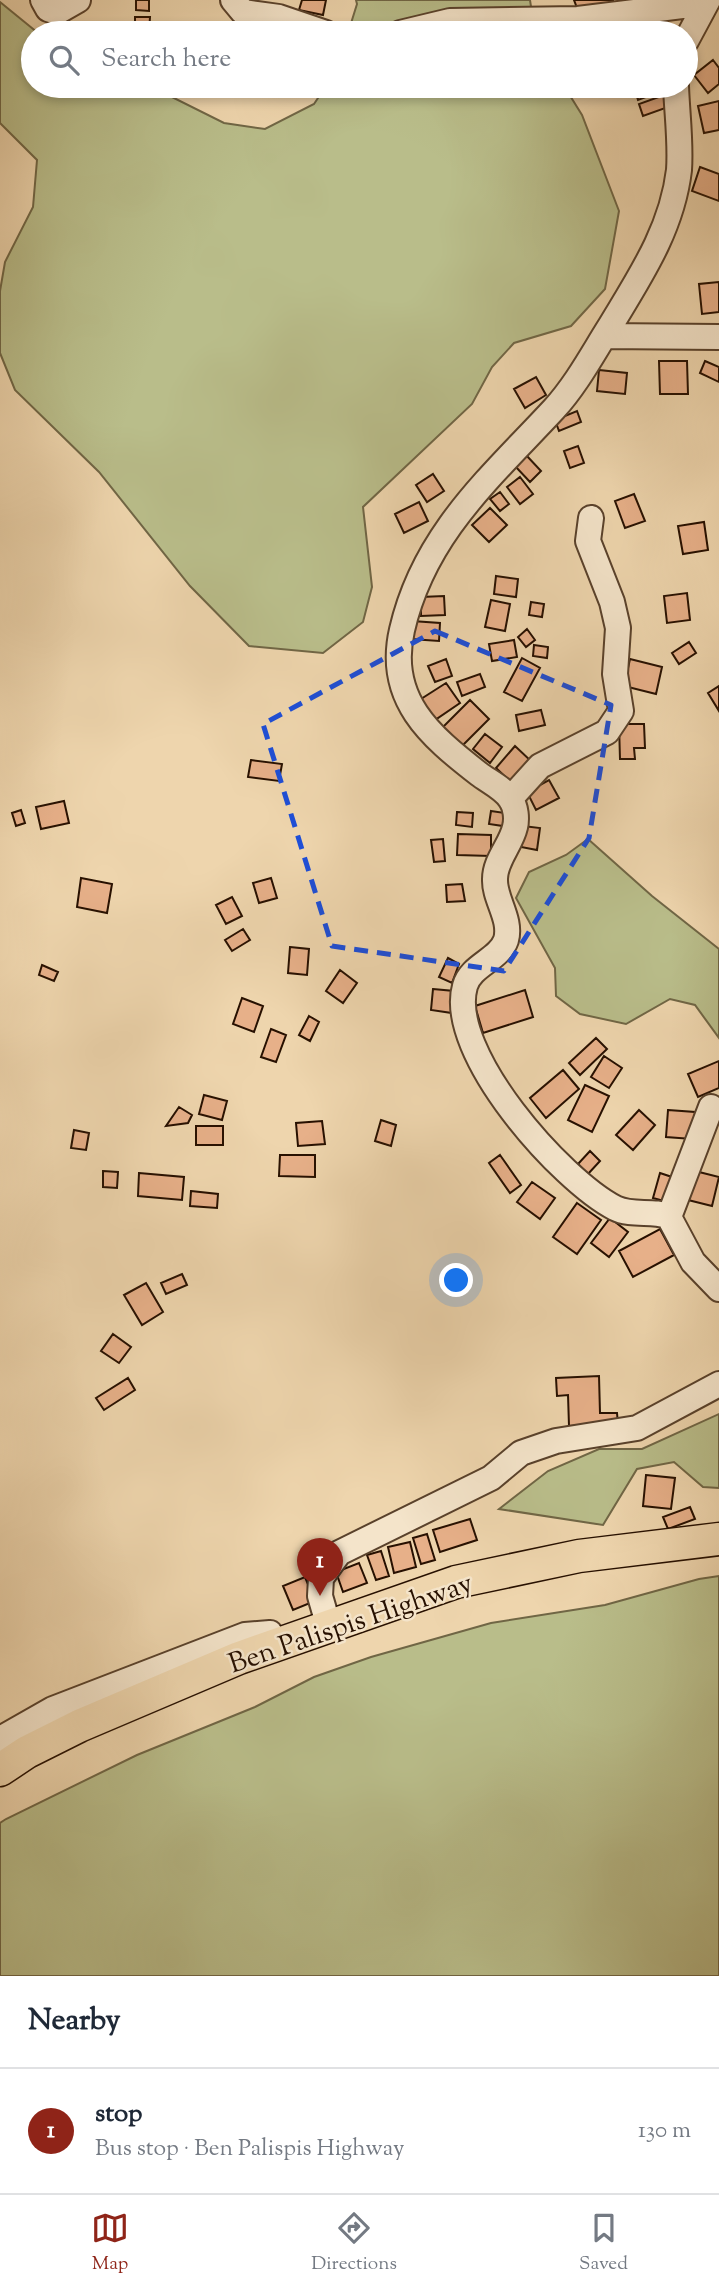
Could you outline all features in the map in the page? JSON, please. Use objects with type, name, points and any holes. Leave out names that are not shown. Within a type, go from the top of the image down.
[{"type":"main road","name":"Ben Palispis Highway","points":[[0,1770],[27,1752],[79,1726],[239,1658],[456,1582],[579,1556],[719,1539]]},
{"type":"street","points":[[43,0],[48,9],[57,12],[78,0]]},
{"type":"street","points":[[233,0],[243,12],[291,21]]},
{"type":"street","points":[[450,21],[578,19],[707,1]]},
{"type":"street","points":[[696,21],[707,1]]},
{"type":"street","points":[[676,98],[679,171],[661,237],[604,336],[553,410],[450,523],[422,568],[401,634],[399,660],[401,678],[419,721],[440,743],[511,799],[516,813],[515,827],[494,880],[507,927],[506,939],[501,949],[472,973],[466,982],[463,1002],[466,1028],[486,1072],[552,1156],[594,1194],[626,1213],[663,1214],[669,1217],[693,1262],[719,1289]]},
{"type":"street","points":[[604,336],[719,337]]},
{"type":"street","points":[[511,799],[540,766],[607,732],[621,711],[615,674],[618,628],[612,602],[588,541],[591,518]]},
{"type":"street","points":[[669,1217],[711,1107]]},
{"type":"street","points":[[329,1627],[320,1595],[321,1578],[339,1553],[476,1486],[529,1450],[556,1441],[637,1428],[719,1384]]},
{"type":"street","points":[[0,1739],[53,1710],[245,1635],[270,1633],[277,1645]]},
{"type":"highlighted area","points":[[435,631],[611,705],[589,838],[504,971],[332,946],[263,724]]},
{"type":"green space","points":[[356,0],[530,0],[533,21],[352,21]]},
{"type":"green space","points":[[0,2],[23,21],[21,21],[21,98],[174,98],[224,123],[265,129],[314,104],[318,98],[571,98],[582,115],[619,211],[605,289],[571,326],[514,343],[492,367],[472,404],[363,507],[372,587],[363,622],[323,653],[249,646],[190,586],[99,472],[15,390],[0,353],[0,291],[5,262],[33,207],[37,160],[0,123]]},
{"type":"green space","points":[[588,839],[652,896],[719,949],[719,1038],[695,1005],[670,999],[626,1024],[580,1014],[556,996],[555,968],[516,898],[529,872],[566,855]]},
{"type":"green space","points":[[719,1414],[719,1488],[703,1487],[674,1462],[637,1469],[603,1525],[499,1509],[548,1471],[599,1449],[642,1449]]},
{"type":"green space","points":[[719,1576],[719,1976],[0,1976],[0,1823],[6,1819],[137,1755],[255,1707],[314,1677],[371,1657],[491,1623],[605,1605]]},
{"type":"building","points":[[136,0],[149,0],[149,11],[136,10]]},
{"type":"building","points":[[302,0],[326,0],[323,15],[299,10]]},
{"type":"building","points":[[574,0],[613,0],[613,2],[580,16]]},
{"type":"building","points":[[135,17],[150,17],[150,21],[135,21]]},
{"type":"building","points":[[713,60],[719,68],[719,84],[708,93],[698,80],[698,72]]},
{"type":"building","points":[[656,98],[668,98],[671,106],[643,116],[639,104]]},
{"type":"building","points":[[719,101],[719,130],[704,133],[698,106]]},
{"type":"building","points":[[700,167],[719,174],[719,201],[692,191]]},
{"type":"building","points":[[719,282],[719,312],[702,314],[699,284]]},
{"type":"building","points":[[659,361],[687,361],[688,394],[660,394]]},
{"type":"building","points":[[705,361],[719,367],[719,382],[700,373]]},
{"type":"building","points":[[599,370],[627,373],[625,394],[597,391]]},
{"type":"building","points":[[536,377],[546,395],[525,408],[514,389]]},
{"type":"building","points":[[577,411],[581,422],[559,431],[555,420]]},
{"type":"building","points":[[578,446],[584,463],[570,468],[564,451]]},
{"type":"building","points":[[526,455],[541,471],[530,482],[515,466]]},
{"type":"building","points":[[433,474],[444,491],[427,502],[416,485]]},
{"type":"building","points":[[520,477],[533,494],[520,504],[507,487]]},
{"type":"building","points":[[500,492],[509,504],[500,511],[490,499]]},
{"type":"building","points":[[634,494],[645,521],[625,528],[615,501]]},
{"type":"building","points":[[419,502],[428,521],[404,533],[395,514]]},
{"type":"building","points":[[490,508],[507,525],[489,542],[472,525]]},
{"type":"building","points":[[704,522],[708,550],[683,554],[678,526]]},
{"type":"building","points":[[496,576],[518,579],[516,597],[494,594]]},
{"type":"building","points":[[687,593],[690,620],[667,623],[664,596]]},
{"type":"building","points":[[444,596],[445,615],[421,616],[421,597]]},
{"type":"building","points":[[491,600],[510,604],[505,631],[485,627]]},
{"type":"building","points":[[531,602],[544,604],[542,617],[529,615]]},
{"type":"building","points":[[412,621],[440,623],[439,641],[411,639]]},
{"type":"building","points":[[527,629],[535,640],[526,647],[518,637]]},
{"type":"building","points":[[514,640],[517,657],[492,661],[489,644]]},
{"type":"building","points":[[689,642],[696,653],[679,664],[672,653]]},
{"type":"building","points":[[534,645],[548,647],[547,658],[533,656]]},
{"type":"building","points":[[522,658],[540,668],[522,701],[504,692]]},
{"type":"building","points":[[446,659],[452,676],[435,682],[428,666]]},
{"type":"building","points":[[630,659],[662,667],[656,694],[624,686]]},
{"type":"building","points":[[480,674],[485,687],[462,696],[457,682]]},
{"type":"building","points":[[446,683],[460,703],[435,720],[421,699]]},
{"type":"building","points":[[719,686],[719,711],[708,693]]},
{"type":"building","points":[[470,700],[489,719],[462,746],[443,727]]},
{"type":"building","points":[[541,710],[545,725],[519,731],[516,715]]},
{"type":"building","points":[[619,724],[644,724],[645,748],[634,748],[635,759],[620,759]]},
{"type":"building","points":[[485,734],[502,747],[490,763],[473,749]]},
{"type":"building","points":[[515,746],[532,762],[512,783],[496,768]]},
{"type":"building","points":[[251,760],[282,764],[279,781],[248,777]]},
{"type":"building","points":[[549,780],[559,798],[536,810],[527,792]]},
{"type":"building","points":[[64,801],[69,823],[41,829],[36,807]]},
{"type":"building","points":[[21,810],[25,823],[16,826],[12,813]]},
{"type":"building","points":[[491,811],[505,813],[503,826],[489,824]]},
{"type":"building","points":[[457,812],[473,813],[472,827],[456,825]]},
{"type":"building","points":[[523,826],[540,828],[537,850],[521,847]]},
{"type":"building","points":[[458,834],[491,835],[491,856],[457,855]]},
{"type":"building","points":[[443,839],[445,861],[434,862],[431,840]]},
{"type":"building","points":[[81,878],[112,884],[107,913],[77,907]]},
{"type":"building","points":[[271,878],[277,898],[259,903],[253,883]]},
{"type":"building","points":[[462,884],[465,901],[447,902],[446,885]]},
{"type":"building","points":[[232,897],[242,916],[226,924],[216,905]]},
{"type":"building","points":[[243,929],[250,940],[232,951],[225,940]]},
{"type":"building","points":[[290,947],[309,949],[307,975],[288,973]]},
{"type":"building","points":[[448,958],[459,964],[452,983],[439,977]]},
{"type":"building","points":[[42,965],[58,972],[54,981],[39,975]]},
{"type":"building","points":[[340,970],[357,983],[343,1003],[326,991]]},
{"type":"building","points":[[433,989],[454,991],[452,1013],[431,1010]]},
{"type":"building","points":[[525,990],[533,1017],[483,1033],[475,1006]]},
{"type":"building","points":[[242,998],[263,1006],[254,1032],[233,1024]]},
{"type":"building","points":[[309,1016],[319,1022],[310,1041],[299,1035]]},
{"type":"building","points":[[271,1029],[286,1035],[276,1062],[261,1057]]},
{"type":"building","points":[[596,1038],[607,1049],[580,1075],[569,1063]]},
{"type":"building","points":[[604,1056],[622,1068],[609,1088],[591,1077]]},
{"type":"building","points":[[719,1061],[719,1088],[698,1097],[688,1074]]},
{"type":"building","points":[[563,1070],[579,1089],[546,1118],[530,1098]]},
{"type":"building","points":[[585,1085],[609,1096],[592,1132],[568,1120]]},
{"type":"building","points":[[204,1095],[227,1101],[222,1120],[199,1114]]},
{"type":"building","points":[[179,1107],[192,1115],[188,1123],[166,1126]]},
{"type":"building","points":[[639,1110],[655,1125],[633,1150],[616,1135]]},
{"type":"building","points":[[668,1110],[695,1112],[692,1139],[666,1137]]},
{"type":"building","points":[[381,1120],[396,1125],[391,1146],[375,1141]]},
{"type":"building","points":[[322,1121],[325,1144],[298,1146],[296,1123]]},
{"type":"building","points":[[196,1126],[223,1126],[223,1145],[196,1145]]},
{"type":"building","points":[[74,1130],[89,1133],[86,1150],[71,1148]]},
{"type":"building","points":[[590,1151],[600,1161],[588,1174],[578,1164]]},
{"type":"building","points":[[280,1155],[315,1155],[315,1177],[279,1176]]},
{"type":"building","points":[[500,1155],[521,1185],[510,1193],[489,1163]]},
{"type":"building","points":[[103,1171],[118,1172],[117,1188],[103,1187]]},
{"type":"building","points":[[695,1171],[719,1177],[712,1206],[688,1200]]},
{"type":"building","points":[[139,1173],[184,1177],[182,1200],[138,1196]]},
{"type":"building","points":[[660,1173],[678,1179],[671,1203],[653,1198]]},
{"type":"building","points":[[532,1182],[555,1198],[540,1219],[517,1202]]},
{"type":"building","points":[[191,1191],[218,1194],[217,1208],[190,1206]]},
{"type":"building","points":[[577,1203],[601,1220],[577,1254],[553,1237]]},
{"type":"building","points":[[610,1218],[628,1232],[609,1257],[591,1243]]},
{"type":"building","points":[[660,1229],[674,1255],[633,1277],[619,1251]]},
{"type":"building","points":[[182,1274],[187,1285],[166,1294],[161,1283]]},
{"type":"building","points":[[146,1283],[163,1312],[142,1325],[124,1295]]},
{"type":"building","points":[[113,1334],[131,1347],[119,1363],[101,1351]]},
{"type":"building","points":[[599,1376],[600,1413],[617,1413],[618,1424],[569,1426],[568,1395],[557,1396],[556,1378]]},
{"type":"building","points":[[128,1378],[135,1390],[104,1410],[96,1398]]},
{"type":"building","points":[[646,1475],[675,1478],[671,1509],[643,1506]]},
{"type":"building","points":[[690,1507],[695,1519],[668,1529],[663,1517]]},
{"type":"building","points":[[470,1519],[477,1540],[440,1552],[433,1530]]},
{"type":"building","points":[[427,1534],[435,1560],[421,1564],[413,1538]]},
{"type":"building","points":[[410,1542],[416,1567],[394,1573],[388,1547]]},
{"type":"building","points":[[381,1551],[389,1576],[376,1580],[367,1555]]},
{"type":"building","points":[[359,1563],[367,1583],[343,1592],[336,1572]]},
{"type":"building","points":[[305,1577],[315,1601],[293,1610],[283,1586]]},
{"type":"place","name":"stop","points":[[320,1596]]}]
